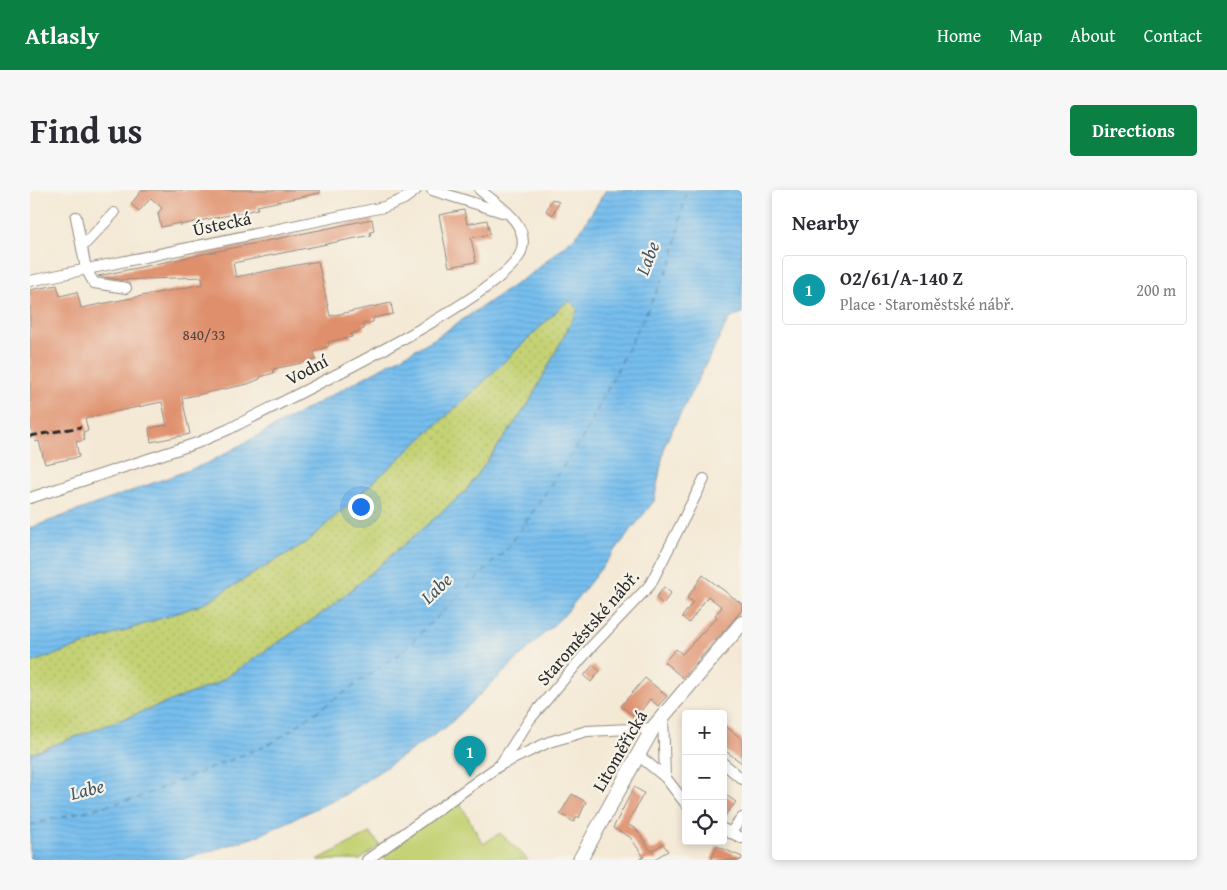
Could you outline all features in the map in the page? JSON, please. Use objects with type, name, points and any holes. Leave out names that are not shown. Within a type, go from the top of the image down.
[{"type":"main road","name":"Litoměřická","points":[[580,859],[653,728],[742,623]]},
{"type":"street","name":"Ústecká","points":[[30,280],[384,207],[404,199],[416,190]]},
{"type":"street","points":[[432,190],[510,215]]},
{"type":"street","name":"Vodní","points":[[30,498],[197,443],[230,429],[446,315],[486,288],[521,253],[521,234],[518,224],[510,215],[480,190]]},
{"type":"street","points":[[82,247],[114,213]]},
{"type":"street","points":[[76,217],[86,269],[94,283],[126,288]]},
{"type":"street","name":"Staroměstské nábř.","points":[[500,765],[530,719],[592,646],[650,585],[704,479]]},
{"type":"street","points":[[663,715],[665,777]]},
{"type":"street","name":"Staroměstské nábř.","points":[[367,860],[500,765],[549,742],[587,731],[653,728]]},
{"type":"street","points":[[638,755],[665,777],[683,800]]},
{"type":"street","points":[[727,767],[742,779]]},
{"type":"street","points":[[742,818],[727,831],[742,838]]},
{"type":"green space","points":[[570,301],[578,309],[577,313],[529,403],[465,492],[330,608],[216,684],[30,754],[30,663],[203,604],[308,541],[474,391],[563,305]]},
{"type":"green space","points":[[459,801],[483,844],[500,833],[528,860],[385,860],[381,853]]},
{"type":"green space","points":[[370,833],[380,845],[360,860],[317,860]]},
{"type":"water","name":"Labe","points":[[606,190],[742,190],[742,313],[729,319],[665,444],[654,501],[566,613],[446,727],[344,795],[258,836],[181,860],[30,860],[30,754],[216,684],[330,608],[465,492],[529,403],[578,309],[570,301],[563,305],[474,391],[308,541],[203,604],[30,663],[30,528],[208,463],[434,339],[532,273],[579,233]]},
{"type":"building","points":[[142,190],[320,190],[320,193],[257,206],[258,209],[180,225],[180,223],[161,227],[158,213],[162,208],[151,198],[139,211],[131,204]]},
{"type":"building","points":[[552,199],[559,202],[553,215],[546,211]]},
{"type":"building","points":[[464,210],[467,224],[487,220],[490,234],[471,238],[476,262],[449,267],[439,215]]},
{"type":"building","points":[[372,219],[374,231],[370,232],[371,235],[233,263],[236,277],[318,261],[330,316],[391,303],[393,314],[373,318],[373,322],[363,324],[364,329],[351,334],[352,337],[328,342],[329,346],[314,352],[316,360],[273,369],[274,373],[260,377],[260,379],[248,384],[182,398],[190,434],[151,442],[149,428],[167,425],[162,402],[85,418],[88,431],[83,432],[85,440],[76,442],[79,457],[45,464],[39,441],[35,442],[30,424],[30,290],[57,285],[60,296],[77,292],[81,308],[203,284],[202,277],[120,280],[98,276]]},
{"type":"building","points":[[703,575],[742,604],[742,610],[683,678],[664,662],[676,649],[682,654],[717,617],[715,615],[722,607],[708,596],[689,623],[682,617],[693,602],[687,598]]},
{"type":"building","points":[[664,587],[671,593],[663,604],[656,598]]},
{"type":"building","points":[[593,665],[600,671],[591,682],[584,676]]},
{"type":"building","points":[[645,678],[667,696],[658,706],[650,699],[636,718],[621,706]]},
{"type":"building","points":[[727,727],[742,739],[742,763],[727,752]]},
{"type":"building","points":[[634,787],[644,793],[627,824],[636,829],[651,851],[663,844],[668,851],[656,858],[657,860],[638,860],[644,857],[630,837],[613,828]]},
{"type":"building","points":[[572,794],[586,802],[579,818],[577,816],[574,822],[560,814]]},
{"type":"building","points":[[727,796],[736,802],[727,813]]},
{"type":"building","points":[[717,846],[742,857],[742,860],[711,860]]},
{"type":"ferry route","points":[[30,825],[137,798],[272,743],[399,654],[509,547],[585,434],[673,259],[686,190]]},
{"type":"railway","points":[[30,436],[81,427]]},
{"type":"place","name":"O2/61/A-140 Z","points":[[470,777]]}]
